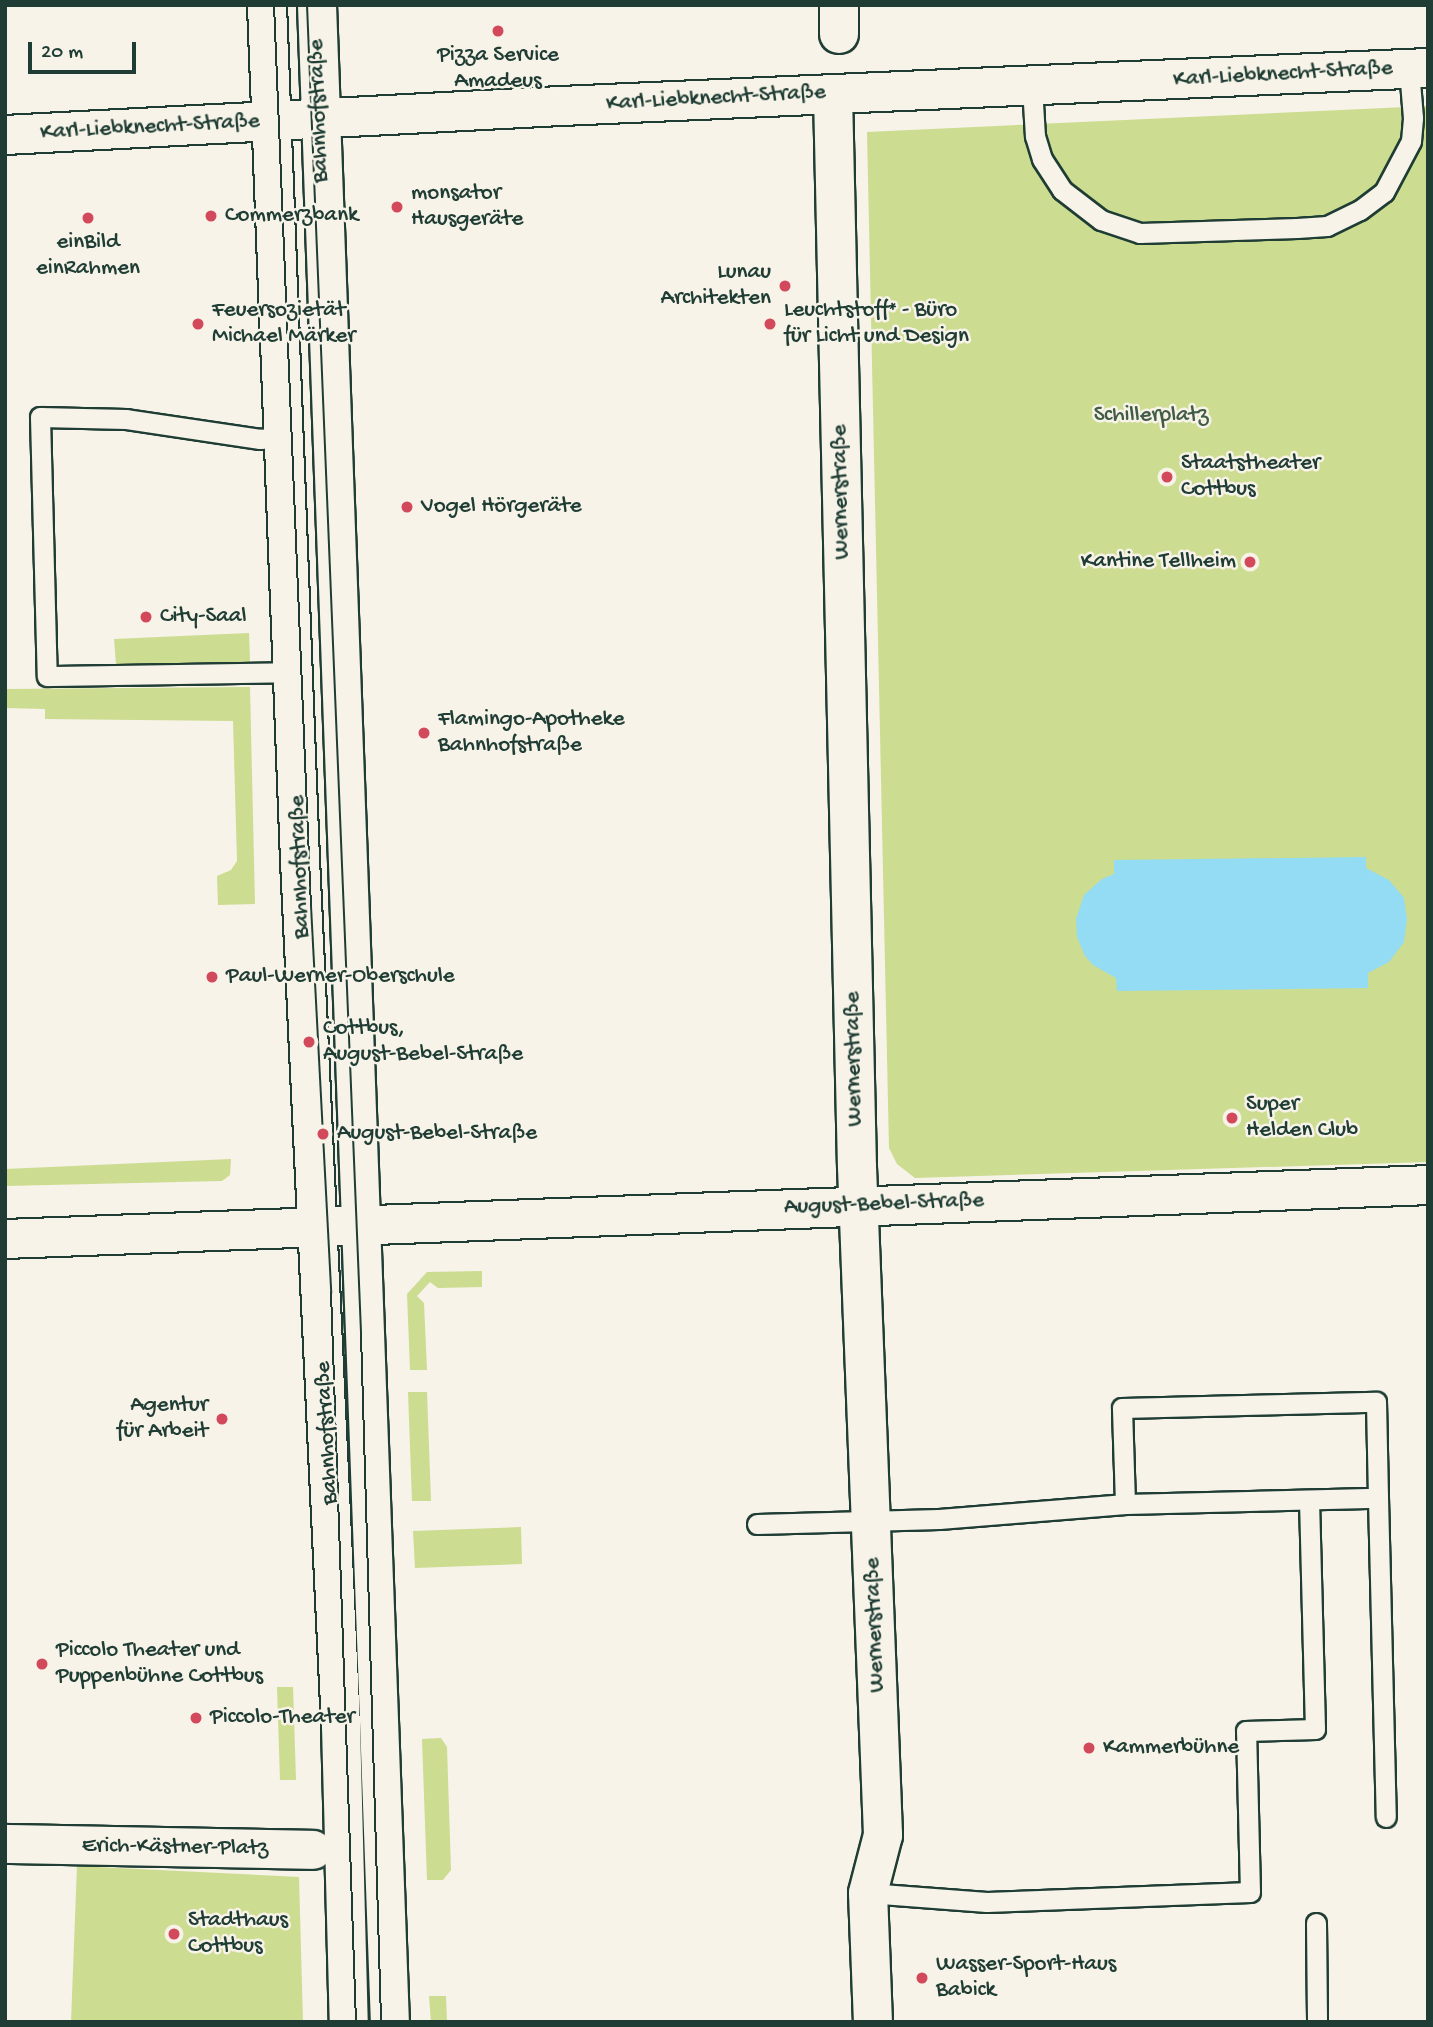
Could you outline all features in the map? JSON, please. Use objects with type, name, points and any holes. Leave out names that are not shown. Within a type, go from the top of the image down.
[{"type":"street","name":"Bahnhofstraße","points":[[267,5],[293,672],[341,1726],[329,1850],[349,2022]]},
{"type":"street","name":"Bahnhofstraße","points":[[317,5],[390,2022]]},
{"type":"street","name":"Karl-Liebknecht-Straße","points":[[5,135],[1418,68]]},
{"type":"street","name":"Wernerstraße","points":[[833,94],[860,1206],[883,1835],[868,1893],[873,2022]]},
{"type":"street","name":"August-Bebel-Straße","points":[[5,1239],[1428,1185]]},
{"type":"street","name":"Erich-Kästner-Platz","points":[[5,1844],[329,1850]]},
{"type":"lane","points":[[1032,86],[1035,136],[1042,159],[1062,190],[1101,220],[1140,233],[1297,228],[1327,226],[1360,210],[1384,192],[1411,141],[1418,68]]},
{"type":"lane","points":[[283,438],[260,439],[127,419],[40,417],[47,676],[293,672]]},
{"type":"lane","points":[[1125,1504],[1122,1408],[1376,1402],[1386,1817]]},
{"type":"lane","points":[[757,1524],[872,1521],[1125,1504],[1378,1498]]},
{"type":"lane","points":[[868,1893],[987,1902],[1250,1892],[1246,1731],[1315,1729],[1309,1500]]},
{"type":"lane","points":[[341,1726],[381,1725]]},
{"type":"lane","points":[[1316,1923],[1317,2022]]},
{"type":"green space","name":"Schillerplatz","points":[[1428,106],[1428,1162],[915,1178],[897,1164],[889,1148],[867,132]]},
{"type":"green space","points":[[249,633],[250,662],[116,664],[114,639]]},
{"type":"green space","points":[[250,687],[255,904],[218,905],[217,876],[231,870],[237,861],[233,721],[45,719],[45,709],[5,708],[5,689]]},
{"type":"green space","points":[[231,1159],[230,1175],[222,1181],[5,1186],[5,1169]]},
{"type":"green space","points":[[482,1271],[482,1287],[438,1288],[430,1282],[417,1296],[424,1303],[427,1370],[410,1370],[407,1294],[427,1272]]},
{"type":"green space","points":[[408,1392],[427,1392],[431,1501],[412,1501]]},
{"type":"green space","points":[[521,1527],[522,1564],[415,1568],[413,1531]]},
{"type":"green space","points":[[277,1687],[293,1687],[296,1780],[280,1780]]},
{"type":"green space","points":[[441,1738],[447,1747],[451,1870],[443,1880],[427,1880],[422,1739]]},
{"type":"green space","points":[[77,1866],[299,1877],[303,2022],[71,2022]]},
{"type":"green space","points":[[429,1996],[446,1996],[447,2022],[431,2022]]},
{"type":"water","points":[[1366,857],[1366,868],[1389,880],[1404,898],[1407,919],[1404,942],[1389,962],[1368,973],[1368,988],[1117,991],[1116,978],[1093,965],[1085,956],[1077,937],[1076,919],[1084,895],[1102,879],[1114,874],[1114,860]]},
{"type":"tram line","points":[[274,5],[311,906],[331,1292],[356,2022]]},
{"type":"tram line","points":[[307,5],[361,1334],[381,2022]]},
{"type":"place","name":"Pizza Service Amadeus","points":[[498,31]]},
{"type":"place","name":"monsator Hausgeräte","points":[[397,207]]},
{"type":"place","name":"Commerzbank","points":[[211,216]]},
{"type":"place","name":"einBild einRahmen","points":[[88,218]]},
{"type":"place","name":"Lunau Architekten","points":[[785,286]]},
{"type":"place","name":"Feuersozietät Michael Märker","points":[[198,324]]},
{"type":"place","name":"Leuchtstoff* - Büro für Licht und Design","points":[[770,324]]},
{"type":"place","name":"Staatstheater Cottbus","points":[[1167,477]]},
{"type":"place","name":"Vogel Hörgeräte","points":[[407,507]]},
{"type":"place","name":"Kantine Tellheim","points":[[1250,562]]},
{"type":"place","name":"City-Saal","points":[[146,617]]},
{"type":"place","name":"Flamingo-Apotheke Bahnhofstraße","points":[[424,733]]},
{"type":"place","name":"Paul-Werner-Oberschule","points":[[212,977]]},
{"type":"place","name":"Cottbus, August-Bebel-Straße","points":[[309,1042]]},
{"type":"place","name":"Super Helden Club","points":[[1232,1118]]},
{"type":"place","name":"August-Bebel-Straße","points":[[323,1134]]},
{"type":"place","name":"Agentur für Arbeit","points":[[222,1419]]},
{"type":"place","name":"Piccolo Theater und Puppenbühne Cottbus","points":[[42,1664]]},
{"type":"place","name":"Piccolo-Theater","points":[[196,1718]]},
{"type":"place","name":"Kammerbühne","points":[[1089,1748]]},
{"type":"place","name":"Stadthaus Cottbus","points":[[174,1934]]},
{"type":"place","name":"Wasser-Sport-Haus Babick","points":[[922,1978]]}]
